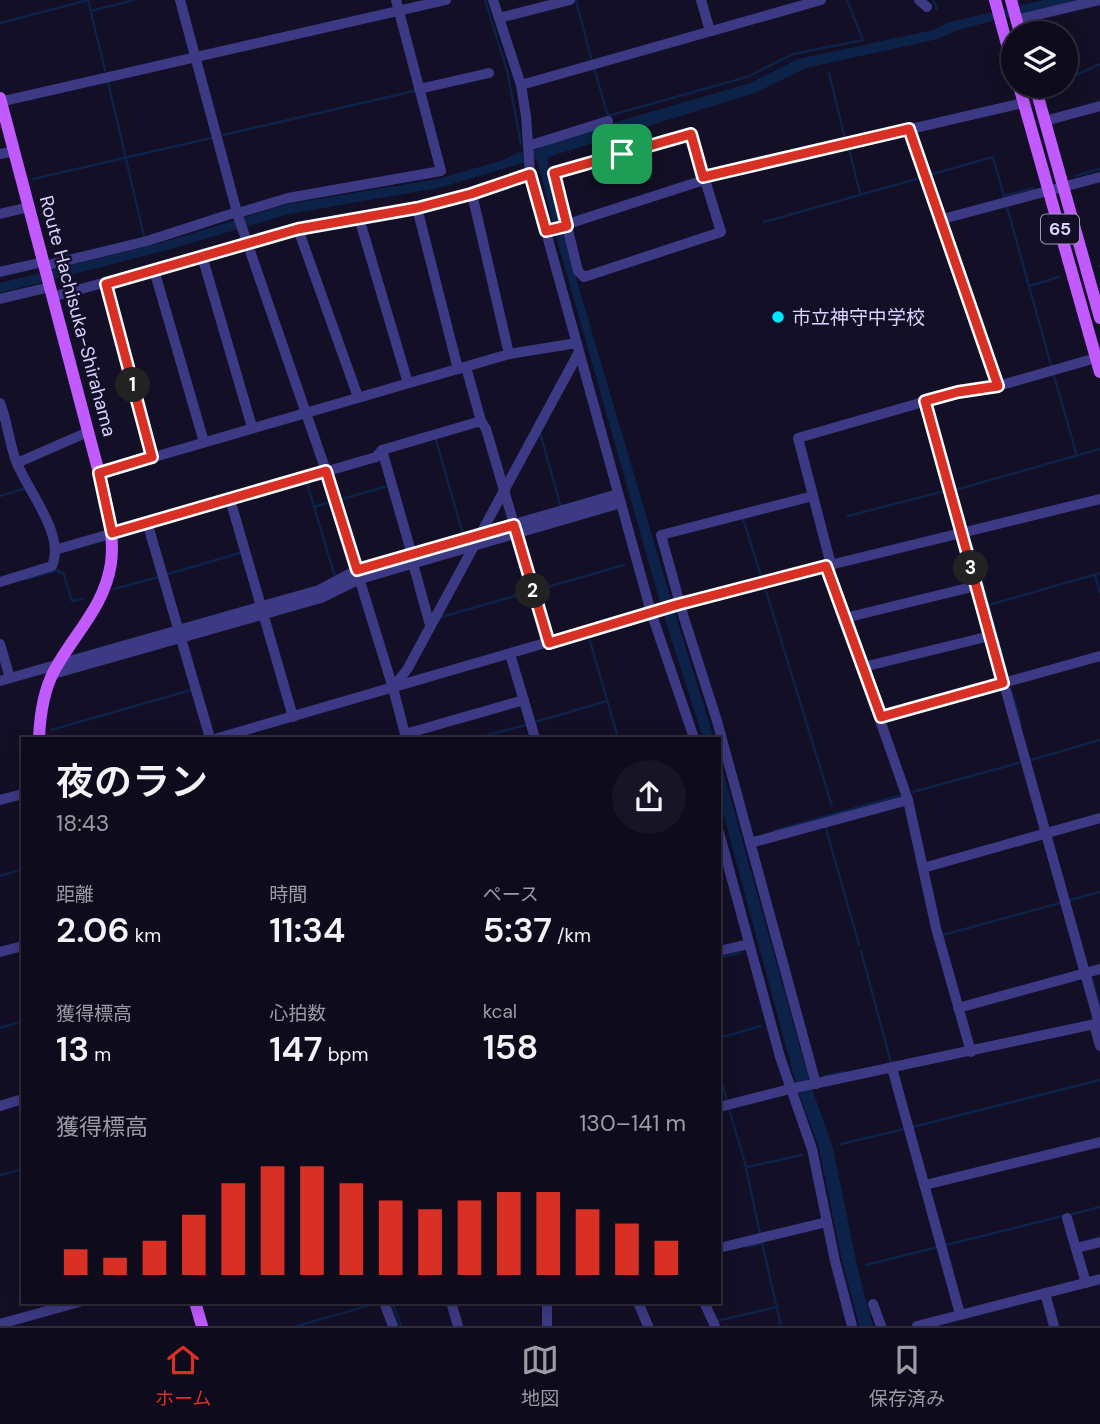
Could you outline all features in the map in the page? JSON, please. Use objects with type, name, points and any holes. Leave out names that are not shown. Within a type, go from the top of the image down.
[{"type":"main road","name":"65","points":[[1022,98],[1100,372]]},
{"type":"main road","name":"65","points":[[1038,98],[1100,318]]},
{"type":"main road","name":"Route Hachisuka-Shirahama","points":[[0,101],[99,473],[112,533],[111,564],[99,601],[84,629],[56,669],[41,709],[39,737]]},
{"type":"main road","points":[[196,1304],[202,1326]]},
{"type":"street","points":[[180,0],[243,231],[326,471],[393,688],[405,736],[524,700]]},
{"type":"street","points":[[0,101],[195,57],[397,5],[446,0]]},
{"type":"street","points":[[493,0],[521,85],[529,169],[619,498],[694,737]]},
{"type":"street","points":[[499,18],[570,0]]},
{"type":"street","points":[[701,0],[710,32]]},
{"type":"street","points":[[521,85],[821,0]]},
{"type":"street","points":[[1015,15],[1099,0]]},
{"type":"street","points":[[0,272],[44,266],[147,241],[288,198],[441,171],[397,5]]},
{"type":"street","points":[[419,89],[489,73]]},
{"type":"street","points":[[548,231],[703,179],[1023,103]]},
{"type":"street","points":[[1045,121],[1100,106]]},
{"type":"street","points":[[528,148],[608,121]]},
{"type":"street","points":[[909,129],[998,386]]},
{"type":"street","points":[[691,134],[703,179],[721,232],[584,277],[579,271],[554,173],[691,134]]},
{"type":"street","points":[[0,154],[14,151]]},
{"type":"street","points":[[0,299],[106,284],[298,229],[417,208],[471,194],[529,169]]},
{"type":"street","points":[[939,220],[1100,177]]},
{"type":"street","points":[[471,194],[509,354]]},
{"type":"street","points":[[0,214],[29,207]]},
{"type":"street","points":[[417,208],[462,368],[486,429],[549,643]]},
{"type":"street","points":[[359,218],[408,383]]},
{"type":"street","points":[[298,229],[358,397]]},
{"type":"street","points":[[202,256],[252,427]]},
{"type":"street","points":[[154,270],[204,442]]},
{"type":"street","points":[[106,284],[152,457]]},
{"type":"street","points":[[99,473],[509,354],[578,347]]},
{"type":"street","points":[[393,688],[408,668],[578,347]]},
{"type":"street","points":[[971,1052],[908,800],[828,565],[798,438],[958,392],[998,386],[1096,358]]},
{"type":"street","points":[[925,401],[1086,973],[1098,1023],[1100,1046]]},
{"type":"street","points":[[0,402],[17,463],[53,534],[55,550],[52,566],[0,582]]},
{"type":"street","points":[[55,550],[376,457],[382,450],[481,421]]},
{"type":"street","points":[[17,463],[88,432]]},
{"type":"street","points":[[382,450],[430,625]]},
{"type":"street","points":[[813,496],[661,535],[678,606],[718,721],[815,1084]]},
{"type":"street","points":[[412,559],[474,545],[515,529],[619,498]]},
{"type":"street","points":[[230,499],[293,717]]},
{"type":"street","points":[[222,737],[654,611],[828,565],[1100,499]]},
{"type":"street","points":[[147,523],[210,737]]},
{"type":"street","points":[[0,644],[5,679],[56,669],[262,610],[480,534],[515,529]]},
{"type":"street","points":[[845,618],[976,586]]},
{"type":"street","points":[[863,667],[990,636]]},
{"type":"street","points":[[510,654],[535,737]]},
{"type":"street","points":[[881,717],[1100,656]]},
{"type":"street","points":[[0,800],[21,795]]},
{"type":"street","points":[[750,843],[908,800]]},
{"type":"street","points":[[923,868],[1100,818]]},
{"type":"street","points":[[721,839],[812,1149],[852,1326]]},
{"type":"street","points":[[721,951],[750,944]]},
{"type":"street","points":[[0,952],[21,947]]},
{"type":"street","points":[[958,1008],[1100,969]]},
{"type":"street","points":[[721,1106],[793,1088],[1098,1023]]},
{"type":"street","points":[[892,1068],[960,1314]]},
{"type":"street","points":[[0,1106],[21,1100]]},
{"type":"street","points":[[925,1185],[1100,1142]]},
{"type":"street","points":[[1068,1218],[1086,1283]]},
{"type":"street","points":[[721,1248],[827,1222]]},
{"type":"street","points":[[1076,1248],[1100,1242]]},
{"type":"street","points":[[917,1326],[1100,1279]]},
{"type":"street","points":[[1045,1293],[1054,1326]]},
{"type":"street","points":[[0,1324],[72,1304]]},
{"type":"street","points":[[385,1304],[393,1326]]},
{"type":"street","points":[[452,1304],[458,1326]]},
{"type":"street","points":[[547,1304],[547,1326]]},
{"type":"street","points":[[639,1304],[648,1326]]},
{"type":"street","points":[[705,1304],[715,1326]]},
{"type":"street","points":[[873,1304],[881,1326]]},
{"type":"water","points":[[1043,0],[1079,0],[957,30],[938,39],[806,68],[755,93],[548,157],[548,170],[574,271],[714,737],[703,737],[663,613],[556,236],[537,159],[438,188],[289,214],[171,249],[0,293],[0,283],[167,241],[288,204],[437,179],[504,160],[519,152],[526,153],[582,132],[750,83],[798,59],[933,30],[950,22]]},
{"type":"water","points":[[721,763],[809,1080],[833,1148],[858,1270],[873,1326],[859,1326],[841,1256],[819,1148],[798,1091],[721,805]]},
{"type":"waterway","points":[[0,23],[88,0],[105,70]]},
{"type":"waterway","points":[[91,11],[134,0]]},
{"type":"waterway","points":[[485,0],[507,70],[521,144]]},
{"type":"waterway","points":[[594,68],[608,116],[747,77],[793,54],[863,40],[847,0]]},
{"type":"waterway","points":[[933,0],[937,9]]},
{"type":"waterway","points":[[576,1],[592,61]]},
{"type":"waterway","points":[[1078,74],[1100,64]]},
{"type":"waterway","points":[[829,73],[845,139]]},
{"type":"waterway","points":[[108,82],[144,236]]},
{"type":"waterway","points":[[223,135],[414,91]]},
{"type":"waterway","points":[[33,179],[211,138]]},
{"type":"waterway","points":[[849,149],[860,193]]},
{"type":"waterway","points":[[929,175],[993,157],[1004,196],[1034,188]]},
{"type":"waterway","points":[[1075,176],[1100,169]]},
{"type":"waterway","points":[[764,222],[920,178]]},
{"type":"waterway","points":[[1007,207],[1051,365]]},
{"type":"waterway","points":[[1029,286],[1059,277]]},
{"type":"waterway","points":[[1054,376],[1077,456]]},
{"type":"waterway","points":[[540,433],[561,507]]},
{"type":"waterway","points":[[436,440],[463,535]]},
{"type":"waterway","points":[[965,524],[955,490],[1100,449]]},
{"type":"waterway","points":[[307,483],[335,577]]},
{"type":"waterway","points":[[342,499],[388,486]]},
{"type":"waterway","points":[[0,496],[23,489]]},
{"type":"waterway","points":[[848,516],[945,491]]},
{"type":"waterway","points":[[314,507],[330,502]]},
{"type":"waterway","points":[[743,519],[761,576]]},
{"type":"waterway","points":[[972,544],[1007,673]]},
{"type":"waterway","points":[[168,574],[240,553]]},
{"type":"waterway","points":[[537,590],[624,565]]},
{"type":"waterway","points":[[27,579],[58,570],[59,573],[63,572],[72,601],[82,599]]},
{"type":"waterway","points":[[989,605],[1100,573]]},
{"type":"waterway","points":[[1095,575],[1100,593]]},
{"type":"waterway","points":[[114,589],[158,577]]},
{"type":"waterway","points":[[765,588],[832,806]]},
{"type":"waterway","points":[[441,617],[529,592]]},
{"type":"waterway","points":[[590,641],[618,737]]},
{"type":"waterway","points":[[51,730],[191,690]]},
{"type":"waterway","points":[[1011,690],[1021,724]]},
{"type":"waterway","points":[[535,722],[607,701]]},
{"type":"waterway","points":[[481,737],[525,725]]},
{"type":"waterway","points":[[1031,760],[1100,740]]},
{"type":"waterway","points":[[913,792],[1019,763]]},
{"type":"waterway","points":[[774,831],[902,795]]},
{"type":"waterway","points":[[825,825],[859,945]]},
{"type":"waterway","points":[[0,876],[21,870]]},
{"type":"waterway","points":[[1070,900],[1100,892]]},
{"type":"waterway","points":[[943,935],[1060,903]]},
{"type":"waterway","points":[[861,951],[891,1063]]},
{"type":"waterway","points":[[721,958],[740,953]]},
{"type":"waterway","points":[[1092,978],[1100,1007]]},
{"type":"waterway","points":[[0,1028],[21,1022]]},
{"type":"waterway","points":[[721,1037],[761,1026]]},
{"type":"waterway","points":[[824,1076],[844,1072]]},
{"type":"waterway","points":[[721,1080],[727,1100]]},
{"type":"waterway","points":[[913,1127],[1100,1080]]},
{"type":"waterway","points":[[729,1109],[745,1163],[760,1234]]},
{"type":"waterway","points":[[841,1144],[904,1129]]},
{"type":"waterway","points":[[747,1167],[802,1155]]},
{"type":"waterway","points":[[0,1175],[21,1170]]},
{"type":"waterway","points":[[1069,1215],[1100,1207]]},
{"type":"waterway","points":[[946,1245],[1063,1216]]},
{"type":"waterway","points":[[762,1243],[781,1326]]},
{"type":"waterway","points":[[746,1247],[762,1243]]},
{"type":"waterway","points":[[866,1265],[938,1247]]},
{"type":"waterway","points":[[297,1326],[374,1304]]},
{"type":"waterway","points":[[393,1304],[401,1326]]},
{"type":"waterway","points":[[716,1321],[777,1307]]},
{"type":"place","name":"市立神守中学校","points":[[778,317]]},
{"type":"route","points":[[909,129],[998,386],[958,392],[925,401],[1003,683],[881,717],[826,566],[676,605],[549,643],[514,525],[357,570],[326,471],[112,533],[99,473],[152,457],[106,284],[298,229],[417,208],[471,194],[530,174],[546,231],[567,226],[554,173],[622,154],[691,134],[703,177],[909,129]]}]
